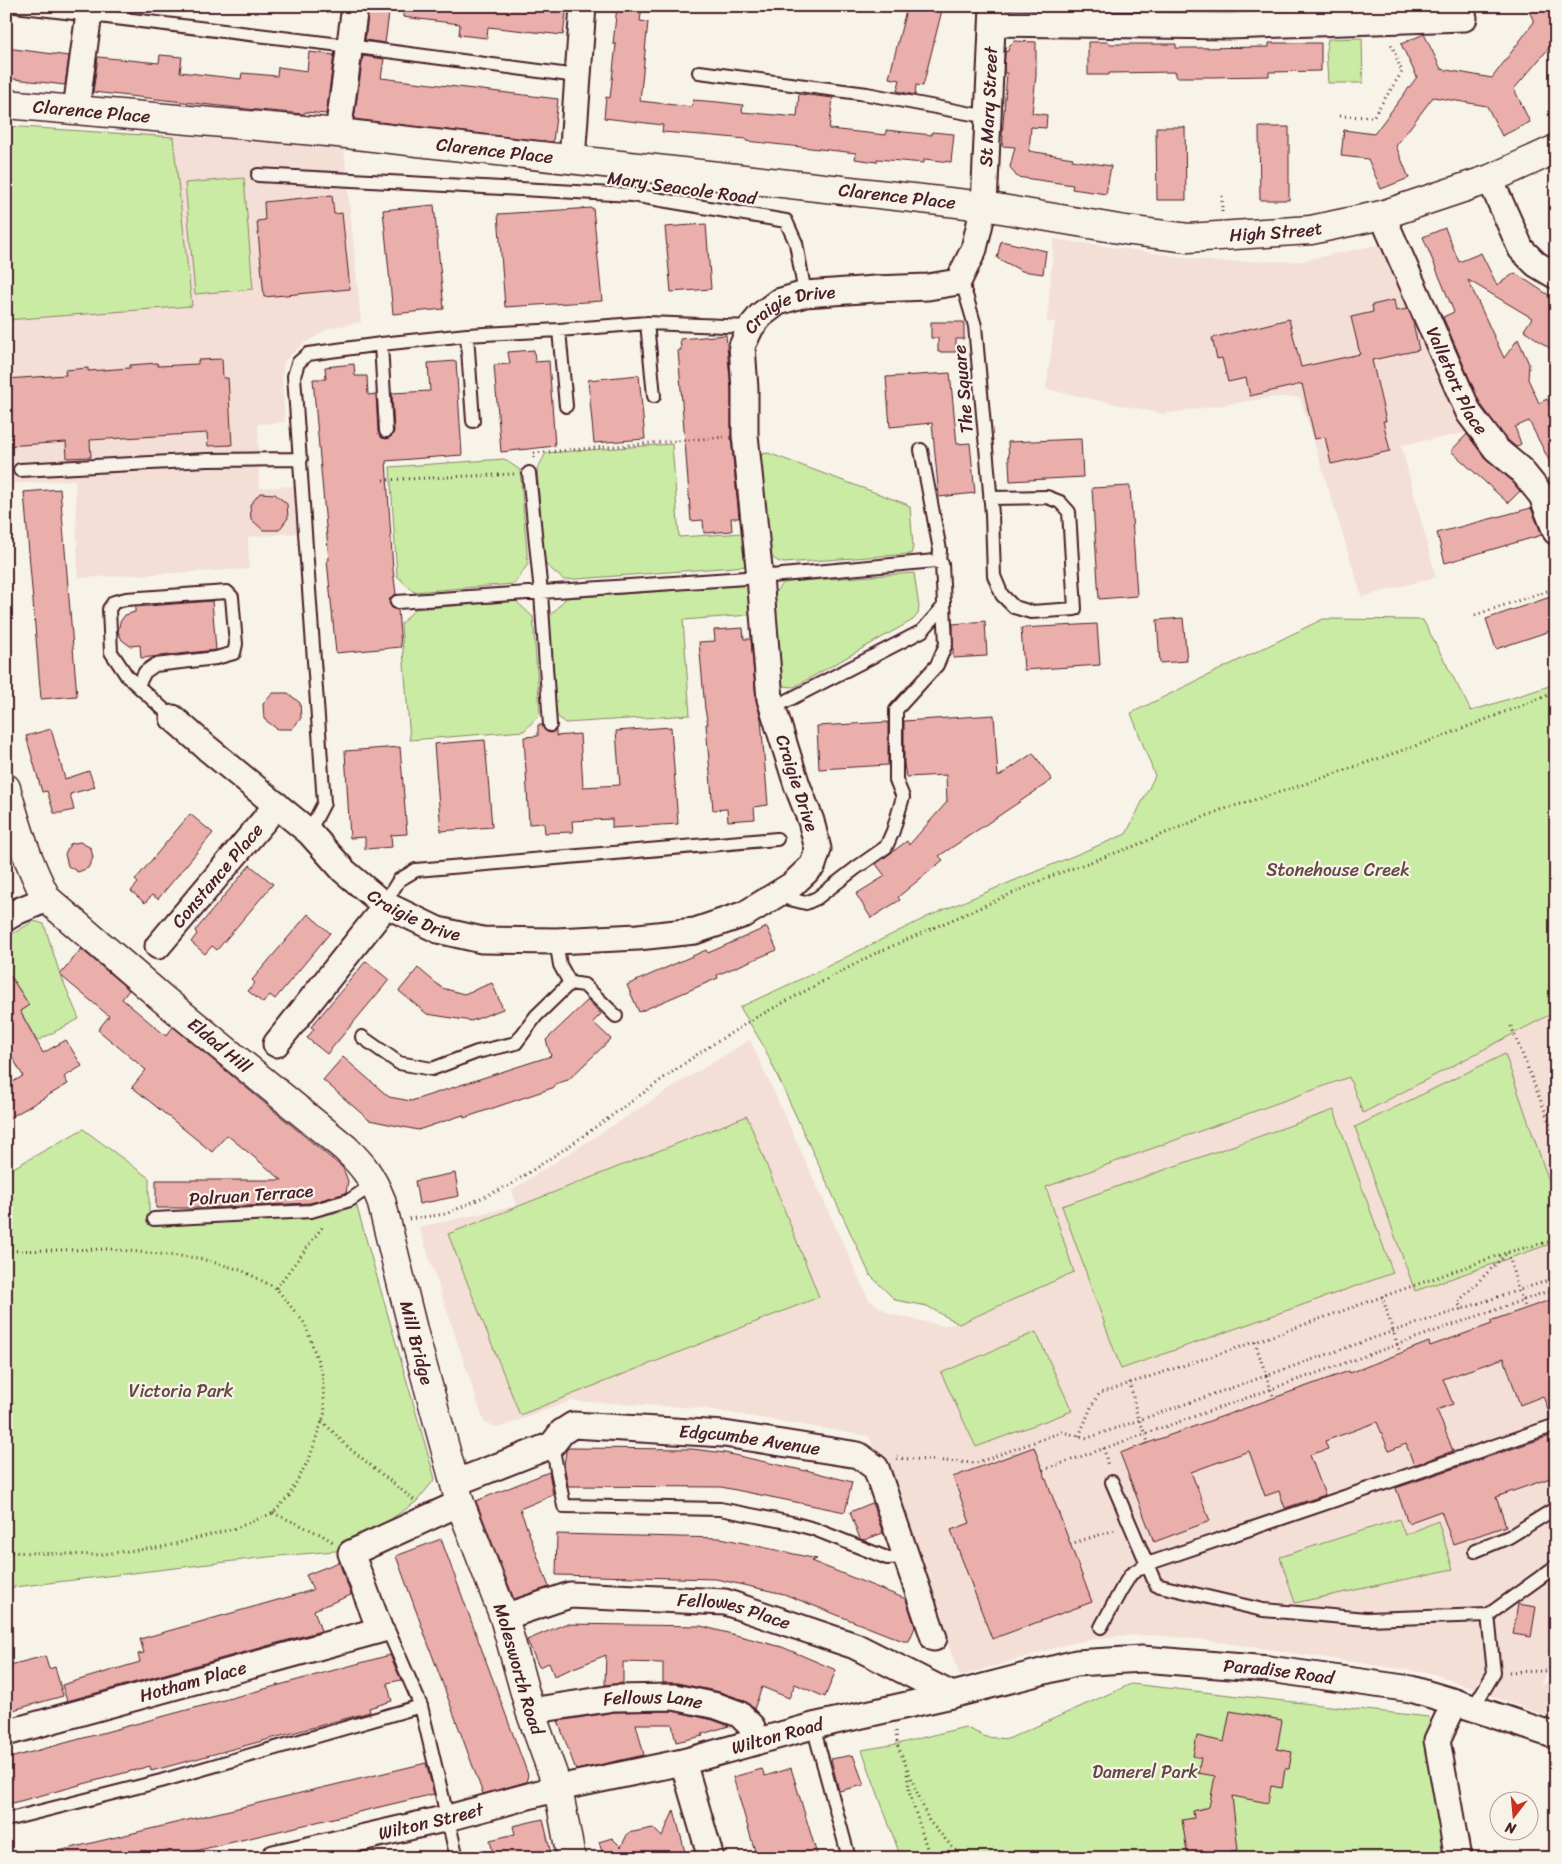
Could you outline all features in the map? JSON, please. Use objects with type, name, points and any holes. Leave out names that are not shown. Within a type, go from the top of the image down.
[{"type":"street","points":[[338,133],[355,6]]},
{"type":"street","points":[[572,160],[583,6]]},
{"type":"street","points":[[76,109],[89,10]]},
{"type":"street","points":[[993,15],[1230,16],[1382,21],[1464,18]]},
{"type":"street","name":"St Mary Street","points":[[984,206],[993,15]]},
{"type":"street","name":"Clarence Place","points":[[6,104],[338,133],[984,206]]},
{"type":"street","name":"High Street","points":[[984,206],[1125,230],[1188,238],[1311,230],[1382,215],[1490,179],[1556,149]]},
{"type":"street","points":[[1490,179],[1521,249],[1536,264],[1556,276]]},
{"type":"street","points":[[958,282],[974,249],[984,206]]},
{"type":"street","name":"Valletort Place","points":[[1382,215],[1469,413],[1496,449],[1520,470],[1542,496],[1556,532]]},
{"type":"street","name":"Craigie Drive","points":[[173,718],[309,832],[344,871],[384,904],[438,930],[482,940],[638,937],[695,931],[745,914],[792,885],[813,866],[818,849],[811,821],[797,785],[770,699],[760,577],[745,435],[745,389],[742,346],[751,327],[761,315],[778,302],[805,294],[875,288],[928,288],[958,282]]},
{"type":"street","points":[[6,918],[18,910],[47,899],[21,841],[7,794]]},
{"type":"street","name":"Constance Place","points":[[158,946],[276,805]]},
{"type":"street","name":"Eldad Hill","points":[[47,899],[179,1012],[346,1148],[362,1165],[381,1201]]},
{"type":"street","points":[[276,1044],[377,918],[384,904]]},
{"type":"street","name":"Mill Bridge","points":[[381,1201],[413,1329],[458,1493]]},
{"type":"street","name":"Edgcumbe Avenue","points":[[351,1553],[436,1514],[458,1493],[488,1471],[552,1445],[562,1432],[573,1425],[724,1434],[858,1455]]},
{"type":"street","points":[[858,1455],[876,1468],[934,1638]]},
{"type":"street","name":"Molesworth Road","points":[[458,1493],[504,1617],[530,1712],[558,1788],[571,1858]]},
{"type":"street","points":[[351,1553],[380,1630]]},
{"type":"street","name":"Fellowes Place","points":[[504,1617],[570,1595],[725,1602],[855,1646],[952,1695]]},
{"type":"street","name":"Hotham Place","points":[[6,1733],[380,1630]]},
{"type":"street","name":"Paradise Road","points":[[995,1684],[1076,1663],[1142,1659],[1281,1671],[1411,1689],[1556,1736]]},
{"type":"street","name":"Wilton Road","points":[[558,1788],[683,1762],[813,1726],[995,1684]]},
{"type":"street","name":"Fellows Lane","points":[[530,1712],[614,1698],[674,1697],[717,1706],[738,1714],[752,1727],[753,1743]]},
{"type":"street","points":[[1458,1858],[1437,1740],[1464,1705]]},
{"type":"street","points":[[683,1762],[711,1858]]},
{"type":"street","name":"Wilton Street","points":[[274,1858],[448,1818],[558,1788]]},
{"type":"lane","points":[[15,6],[89,10],[577,76]]},
{"type":"lane","points":[[699,72],[867,94],[988,117]]},
{"type":"lane","name":"Mary Seacole Road","points":[[258,175],[632,195],[786,222],[796,243],[805,294]]},
{"type":"lane","name":"The Square","points":[[958,282],[963,285],[975,326],[990,498],[994,576],[1002,595],[1014,607],[1031,612],[1075,609],[1069,512],[1060,502],[1047,497],[990,498]]},
{"type":"lane","points":[[647,323],[654,396]]},
{"type":"lane","points":[[309,832],[324,803],[294,376],[298,363],[308,354],[467,335],[647,323],[751,327]]},
{"type":"lane","points":[[559,330],[566,406]]},
{"type":"lane","points":[[467,335],[473,420]]},
{"type":"lane","points":[[381,344],[386,431]]},
{"type":"lane","points":[[776,895],[806,903],[817,898],[886,847],[893,831],[903,797],[896,780],[896,710],[937,665],[946,644],[942,564],[939,562],[940,550],[921,450]]},
{"type":"lane","points":[[20,470],[207,460],[301,459]]},
{"type":"lane","points":[[529,473],[541,593],[550,725]]},
{"type":"lane","points":[[397,602],[760,577],[939,562]]},
{"type":"lane","points":[[138,685],[145,672],[155,665],[216,658],[234,653],[236,644],[232,597],[226,592],[126,599],[114,602],[109,609],[111,652],[127,676],[173,718]]},
{"type":"lane","points":[[773,708],[922,631],[944,606]]},
{"type":"lane","points":[[384,904],[399,880],[416,870],[777,840]]},
{"type":"lane","points":[[556,940],[560,966],[570,983]]},
{"type":"lane","points":[[570,983],[584,985],[616,1016]]},
{"type":"lane","points":[[362,1037],[399,1063],[432,1069],[478,1052],[516,1043],[536,1016],[570,983]]},
{"type":"lane","name":"Polruan Terrace","points":[[154,1219],[311,1211],[350,1200],[381,1201]]},
{"type":"lane","points":[[1101,1626],[1120,1590],[1131,1574],[1147,1564],[1556,1425]]},
{"type":"lane","points":[[552,1445],[564,1506],[720,1509],[814,1529],[887,1558],[906,1557]]},
{"type":"lane","points":[[1112,1482],[1156,1585],[1263,1610],[1366,1619],[1488,1615],[1556,1566]]},
{"type":"lane","points":[[1475,1551],[1509,1537],[1556,1508]]},
{"type":"lane","points":[[1464,1705],[1494,1673],[1488,1615]]},
{"type":"lane","points":[[380,1630],[388,1630],[422,1706],[457,1858]]},
{"type":"lane","points":[[6,1820],[161,1781],[422,1706]]},
{"type":"lane","points":[[813,1726],[849,1858]]},
{"type":"path","points":[[1340,116],[1372,117],[1402,72],[1382,21]]},
{"type":"path","points":[[383,480],[535,473],[534,453],[745,435]]},
{"type":"path","points":[[1476,615],[1556,588]]},
{"type":"path","points":[[381,1201],[446,1214],[510,1185],[572,1144],[699,1053],[755,1018],[874,954],[1054,875],[1132,847],[1221,810],[1293,788],[1440,738],[1556,692]]},
{"type":"path","points":[[1511,1026],[1556,1139]]},
{"type":"path","points":[[276,1288],[321,1227],[328,1222]]},
{"type":"path","points":[[1079,1436],[1092,1405],[1100,1393],[1255,1342],[1508,1252],[1556,1240]]},
{"type":"path","points":[[6,1251],[110,1249],[198,1258],[241,1270],[276,1288],[305,1324],[322,1373],[325,1412],[310,1457],[289,1496],[273,1513],[236,1528],[163,1547],[95,1555],[6,1552]]},
{"type":"path","points":[[1508,1252],[1518,1290],[1526,1309]]},
{"type":"path","points":[[1462,1310],[1458,1302],[1508,1252]]},
{"type":"path","points":[[858,1455],[976,1464],[1062,1432],[1088,1438],[1394,1331],[1556,1278]]},
{"type":"path","points":[[1043,1470],[1555,1290]]},
{"type":"path","points":[[1382,1296],[1400,1353]]},
{"type":"path","points":[[1255,1342],[1274,1398]]},
{"type":"path","points":[[1130,1382],[1139,1421],[1148,1442]]},
{"type":"path","points":[[322,1421],[349,1448],[416,1502],[436,1514]]},
{"type":"path","points":[[273,1513],[320,1534],[351,1553]]},
{"type":"path","points":[[1070,1544],[1116,1530]]},
{"type":"path","points":[[1494,1673],[1544,1671],[1556,1666]]},
{"type":"path","points":[[896,1708],[897,1744],[928,1821],[962,1858]]},
{"type":"path","points":[[906,1769],[910,1795],[930,1858]]},
{"type":"shaded area","points":[[6,126],[300,143],[344,148],[361,322],[330,328],[303,344],[284,361],[282,378],[285,422],[258,424],[259,488],[294,486],[298,533],[248,537],[249,569],[78,578],[75,480],[6,484]]},
{"type":"shaded area","points":[[1054,239],[1218,262],[1301,261],[1376,245],[1386,247],[1465,433],[1401,445],[1436,577],[1362,597],[1300,397],[1275,397],[1163,414],[1046,389],[1055,322],[1047,322]]},
{"type":"shaded area","points":[[1553,1013],[1556,1018],[1556,1663],[1548,1667],[1541,1685],[1556,1679],[1556,1720],[1434,1674],[1198,1639],[1150,1635],[1114,1636],[1072,1643],[960,1676],[869,1436],[700,1408],[570,1401],[498,1428],[484,1422],[419,1227],[516,1206],[512,1190],[750,1040],[869,1300],[890,1314],[939,1325],[959,1324],[1074,1272],[1046,1187],[1349,1077],[1363,1113]]},
{"type":"green space","points":[[1362,38],[1363,83],[1328,83],[1326,50],[1328,39]]},
{"type":"green space","points":[[6,126],[173,137],[192,306],[6,320]]},
{"type":"green space","points":[[244,178],[253,289],[195,294],[185,183]]},
{"type":"green space","points":[[672,444],[679,537],[744,533],[747,566],[564,580],[544,563],[537,469],[546,453]]},
{"type":"green space","points":[[768,453],[906,504],[910,507],[913,547],[911,554],[784,563],[777,561],[769,553],[767,546],[760,459],[762,454]]},
{"type":"green space","points":[[504,459],[520,470],[528,564],[514,584],[414,592],[397,576],[390,467]]},
{"type":"green space","points":[[914,573],[919,607],[918,614],[913,620],[794,687],[781,686],[773,601],[776,592],[781,586],[786,582]]},
{"type":"green space","points":[[748,585],[750,615],[683,620],[690,715],[565,723],[556,715],[549,617],[566,598]]},
{"type":"green space","points":[[516,601],[533,617],[540,714],[524,731],[410,740],[401,624],[415,609]]},
{"type":"green space","name":"Stonehouse Creek","points":[[1323,619],[1423,620],[1471,711],[1556,684],[1556,1013],[1363,1113],[1349,1077],[1046,1187],[1074,1272],[959,1324],[927,1306],[895,1300],[870,1275],[763,1045],[740,1007],[812,974],[929,916],[1126,834],[1155,776],[1131,713]]},
{"type":"green space","points":[[34,921],[44,924],[59,971],[79,1019],[37,1041],[20,1011],[29,1005],[6,969],[6,938]]},
{"type":"green space","points":[[1505,1054],[1556,1202],[1556,1242],[1415,1291],[1355,1127]]},
{"type":"green space","points":[[1334,1110],[1393,1273],[1121,1369],[1062,1206]]},
{"type":"green space","points":[[747,1116],[819,1297],[520,1415],[448,1234]]},
{"type":"green space","name":"Victoria Park","points":[[83,1129],[149,1178],[149,1212],[157,1215],[315,1217],[340,1212],[356,1204],[435,1479],[416,1502],[346,1550],[268,1557],[6,1588],[6,1172]]},
{"type":"green space","points":[[1036,1332],[1072,1411],[976,1447],[941,1373]]},
{"type":"green space","points":[[1399,1519],[1405,1535],[1438,1521],[1453,1569],[1295,1603],[1280,1557]]},
{"type":"green space","name":"Damerel Park","points":[[1131,1684],[1429,1717],[1448,1858],[901,1858],[862,1750],[897,1744],[965,1727],[986,1737],[1008,1739]]},
{"type":"building","points":[[369,6],[390,6],[385,43],[365,40]]},
{"type":"building","points":[[403,6],[567,6],[563,35],[488,27],[487,38],[459,35],[460,24],[403,17]]},
{"type":"building","points":[[617,6],[642,6],[640,21],[648,22],[640,101],[692,107],[693,100],[718,102],[743,105],[742,112],[797,117],[799,94],[833,98],[829,129],[886,135],[886,130],[932,135],[932,132],[954,134],[951,162],[924,159],[924,163],[877,159],[877,162],[855,159],[856,153],[746,141],[746,139],[662,132],[663,125],[604,118],[606,97],[610,98],[616,44],[613,44]]},
{"type":"building","points":[[907,6],[943,6],[923,86],[916,85],[915,95],[897,91],[900,80],[889,78]]},
{"type":"building","points":[[1527,6],[1556,6],[1556,40],[1514,89],[1530,122],[1502,136],[1487,106],[1433,97],[1396,146],[1409,178],[1381,189],[1368,159],[1341,156],[1344,130],[1374,134],[1417,77],[1401,44],[1424,34],[1441,69],[1492,78],[1534,22]]},
{"type":"building","points":[[1014,41],[1036,42],[1036,76],[1032,113],[1047,115],[1046,128],[1031,127],[1029,151],[1111,166],[1106,194],[1072,189],[1073,185],[1017,177],[1010,167],[1015,147],[1002,146],[1007,73],[1004,73],[1005,52],[1008,51],[1009,46]]},
{"type":"building","points":[[1088,42],[1109,42],[1109,44],[1176,44],[1176,48],[1269,47],[1269,43],[1321,43],[1321,71],[1269,72],[1269,76],[1176,77],[1176,72],[1088,75]]},
{"type":"building","points":[[6,48],[69,56],[65,85],[6,78]]},
{"type":"building","points":[[309,52],[334,55],[326,114],[247,109],[93,92],[98,57],[159,63],[160,55],[182,57],[180,72],[241,79],[242,73],[277,76],[278,67],[307,71]]},
{"type":"building","points":[[363,56],[384,59],[381,78],[558,99],[553,142],[354,119]]},
{"type":"building","points":[[1156,127],[1185,127],[1186,200],[1157,200]]},
{"type":"building","points":[[1259,127],[1289,127],[1289,200],[1260,200]]},
{"type":"building","points":[[332,195],[334,214],[342,213],[350,289],[264,297],[257,221],[265,220],[264,202]]},
{"type":"building","points":[[434,205],[444,309],[393,314],[383,210]]},
{"type":"building","points":[[593,208],[602,301],[505,307],[498,214]]},
{"type":"building","points":[[706,224],[711,289],[671,292],[665,227]]},
{"type":"building","points":[[1445,228],[1459,262],[1481,253],[1497,285],[1515,273],[1556,300],[1556,353],[1524,330],[1532,318],[1468,280],[1504,358],[1518,339],[1529,364],[1528,379],[1539,403],[1547,399],[1556,416],[1556,474],[1529,421],[1515,427],[1521,444],[1516,447],[1507,439],[1478,399],[1443,317],[1454,312],[1423,237]]},
{"type":"building","points":[[1001,241],[1046,251],[1043,274],[1022,271],[997,258]]},
{"type":"building","points":[[1394,300],[1396,311],[1408,309],[1412,318],[1419,350],[1372,360],[1386,421],[1383,421],[1390,451],[1331,464],[1325,437],[1315,439],[1302,384],[1250,396],[1246,378],[1228,382],[1222,358],[1217,359],[1212,338],[1289,319],[1301,367],[1360,354],[1351,317],[1373,312],[1372,305]]},
{"type":"building","points":[[931,322],[964,322],[964,339],[956,339],[956,352],[938,352],[938,338],[931,338]]},
{"type":"building","points":[[726,335],[731,390],[731,437],[739,518],[731,518],[732,531],[704,533],[703,520],[691,521],[678,350],[681,350],[680,339]]},
{"type":"building","points":[[534,350],[535,362],[549,361],[555,446],[501,452],[494,365],[510,364],[508,352]]},
{"type":"building","points":[[222,359],[223,378],[228,378],[232,445],[208,446],[207,433],[90,440],[91,457],[67,458],[66,442],[6,446],[6,379],[66,375],[65,370],[88,368],[88,371],[130,368],[130,365],[157,363],[158,366],[198,364],[198,360]]},
{"type":"building","points":[[456,361],[462,455],[386,461],[396,594],[390,598],[389,603],[393,609],[398,610],[401,647],[336,653],[313,379],[326,379],[325,367],[354,364],[355,376],[367,376],[368,395],[376,394],[378,432],[382,438],[387,439],[393,435],[394,431],[392,393],[430,391],[428,363]]},
{"type":"building","points":[[950,373],[957,444],[970,443],[975,493],[939,497],[932,423],[890,427],[886,377]]},
{"type":"building","points":[[639,375],[645,439],[594,443],[588,380]]},
{"type":"building","points":[[1467,434],[1485,458],[1511,480],[1520,491],[1508,503],[1451,451]]},
{"type":"building","points":[[1081,439],[1083,477],[1010,481],[1008,442]]},
{"type":"building","points":[[1130,486],[1137,596],[1099,599],[1092,488]]},
{"type":"building","points":[[60,489],[77,696],[41,699],[24,492]]},
{"type":"building","points":[[260,493],[275,494],[287,504],[288,518],[279,530],[263,530],[251,519],[250,505]]},
{"type":"building","points":[[1531,508],[1542,535],[1445,563],[1437,533]]},
{"type":"building","points":[[1556,595],[1556,629],[1496,649],[1486,619]]},
{"type":"building","points":[[212,601],[216,650],[141,658],[140,645],[130,646],[122,640],[118,632],[120,622],[125,615],[135,612],[135,607]]},
{"type":"building","points":[[1183,618],[1187,661],[1160,663],[1157,620]]},
{"type":"building","points":[[985,621],[987,656],[953,658],[953,624]]},
{"type":"building","points":[[1097,624],[1100,665],[1024,670],[1021,628]]},
{"type":"building","points":[[743,628],[744,639],[751,639],[756,700],[761,719],[768,805],[754,807],[755,819],[728,821],[727,809],[713,810],[706,724],[708,724],[699,642],[715,641],[714,630]]},
{"type":"building","points":[[273,693],[288,693],[300,703],[301,718],[292,729],[277,729],[264,719],[263,704]]},
{"type":"building","points":[[994,715],[998,777],[1033,753],[1052,780],[939,856],[943,860],[898,897],[900,900],[871,918],[856,894],[885,876],[876,864],[907,841],[909,845],[947,802],[946,775],[906,777],[904,764],[904,721]]},
{"type":"building","points":[[888,722],[888,765],[819,769],[817,726]]},
{"type":"building","points":[[538,725],[542,725],[547,732],[551,733],[556,730],[556,736],[580,734],[583,787],[620,785],[616,731],[671,727],[678,824],[612,828],[612,819],[572,821],[573,832],[545,833],[544,823],[529,824],[524,737],[538,736]]},
{"type":"building","points":[[51,729],[65,779],[89,771],[95,787],[70,794],[74,810],[61,813],[54,813],[47,791],[42,792],[26,736]]},
{"type":"building","points":[[485,740],[492,827],[441,831],[434,744]]},
{"type":"building","points":[[400,747],[407,834],[391,835],[392,847],[365,849],[365,837],[350,838],[345,751]]},
{"type":"building","points":[[190,814],[213,833],[158,899],[152,895],[145,903],[131,891],[138,883],[135,880]]},
{"type":"building","points":[[80,842],[91,848],[93,858],[88,868],[78,872],[68,866],[65,854],[70,844]]},
{"type":"building","points":[[250,865],[273,884],[217,950],[212,946],[205,954],[191,942],[197,934],[195,931]]},
{"type":"building","points":[[308,914],[330,933],[275,999],[270,995],[263,1003],[248,991],[255,983],[252,980]]},
{"type":"building","points":[[767,927],[777,950],[717,975],[718,978],[639,1012],[627,985],[706,950],[708,953]]},
{"type":"building","points":[[81,949],[129,990],[122,999],[166,1036],[173,1027],[343,1168],[348,1181],[346,1193],[310,1203],[156,1208],[156,1180],[282,1180],[227,1135],[212,1152],[132,1087],[146,1070],[98,1030],[109,1016],[60,975]]},
{"type":"building","points":[[366,961],[389,980],[327,1054],[307,1038],[314,1029],[311,1027]]},
{"type":"building","points":[[418,968],[442,988],[464,994],[492,983],[503,1009],[471,1021],[427,1014],[399,991]]},
{"type":"building","points":[[6,969],[29,1005],[20,1011],[43,1053],[66,1040],[82,1066],[64,1077],[68,1084],[6,1120],[6,1086],[23,1076],[6,1046]]},
{"type":"building","points":[[588,1000],[601,1014],[593,1022],[611,1039],[568,1080],[555,1084],[555,1087],[464,1118],[463,1115],[418,1130],[369,1120],[323,1080],[343,1057],[389,1097],[411,1101],[551,1056],[546,1040]]},
{"type":"building","points":[[455,1173],[459,1196],[419,1204],[415,1181]]},
{"type":"building","points":[[1556,1298],[1556,1417],[1551,1418],[1543,1396],[1520,1405],[1504,1358],[1443,1379],[1453,1404],[1437,1410],[1453,1451],[1414,1465],[1406,1444],[1389,1451],[1377,1422],[1325,1441],[1328,1449],[1310,1455],[1325,1495],[1285,1508],[1279,1491],[1265,1496],[1249,1451],[1191,1472],[1210,1521],[1154,1542],[1120,1453],[1349,1371],[1350,1373],[1429,1342],[1430,1346],[1492,1324],[1490,1321]]},
{"type":"building","points":[[1556,1434],[1556,1476],[1496,1497],[1506,1526],[1453,1544],[1441,1511],[1408,1523],[1396,1488]]},
{"type":"building","points":[[1034,1447],[1092,1602],[992,1639],[951,1530],[970,1523],[953,1477]]},
{"type":"building","points":[[568,1448],[692,1449],[725,1453],[852,1482],[845,1512],[721,1487],[568,1486],[564,1465]]},
{"type":"building","points":[[549,1472],[553,1495],[520,1509],[549,1587],[514,1599],[476,1501]]},
{"type":"building","points":[[872,1503],[883,1533],[864,1540],[860,1539],[850,1512]]},
{"type":"building","points":[[557,1534],[721,1538],[817,1559],[811,1561],[906,1599],[915,1627],[909,1641],[903,1641],[784,1594],[716,1579],[556,1575]]},
{"type":"building","points":[[441,1539],[528,1775],[526,1782],[483,1794],[396,1556]]},
{"type":"building","points":[[339,1562],[351,1595],[314,1610],[321,1631],[67,1701],[62,1685],[140,1662],[138,1654],[144,1653],[140,1639],[313,1590],[306,1575]]},
{"type":"building","points":[[1518,1604],[1536,1607],[1531,1637],[1513,1634]]},
{"type":"building","points":[[565,1624],[701,1626],[782,1647],[836,1670],[825,1697],[795,1684],[789,1698],[762,1687],[754,1709],[744,1700],[720,1692],[677,1683],[663,1683],[663,1663],[623,1662],[623,1683],[605,1685],[606,1655],[554,1676],[549,1663],[539,1667],[527,1640]]},
{"type":"building","points":[[390,1655],[401,1680],[387,1683],[392,1701],[369,1708],[370,1712],[151,1771],[150,1766],[9,1804],[6,1792],[6,1759]]},
{"type":"building","points":[[45,1656],[49,1669],[55,1667],[63,1696],[6,1712],[6,1666]]},
{"type":"building","points":[[673,1711],[713,1720],[729,1726],[702,1734],[703,1736],[676,1742],[672,1724],[636,1724],[644,1755],[576,1770],[558,1721],[615,1712]]},
{"type":"building","points":[[1230,1711],[1282,1720],[1277,1749],[1292,1752],[1289,1769],[1285,1769],[1282,1788],[1271,1786],[1268,1803],[1232,1796],[1238,1850],[1231,1851],[1232,1858],[1188,1858],[1182,1820],[1194,1818],[1193,1811],[1209,1807],[1215,1776],[1198,1773],[1201,1758],[1193,1756],[1197,1736],[1224,1742]]},
{"type":"building","points":[[853,1755],[864,1785],[839,1791],[831,1759]]},
{"type":"building","points":[[426,1763],[434,1794],[166,1858],[55,1858],[54,1852]]},
{"type":"building","points":[[791,1768],[818,1858],[757,1858],[733,1777],[762,1769],[765,1776]]},
{"type":"building","points":[[674,1810],[685,1852],[680,1854],[684,1858],[604,1858],[599,1842],[612,1838],[621,1847],[628,1833],[653,1828],[662,1837]]},
{"type":"building","points":[[543,1819],[552,1858],[494,1858],[490,1840],[515,1834],[513,1826]]}]
